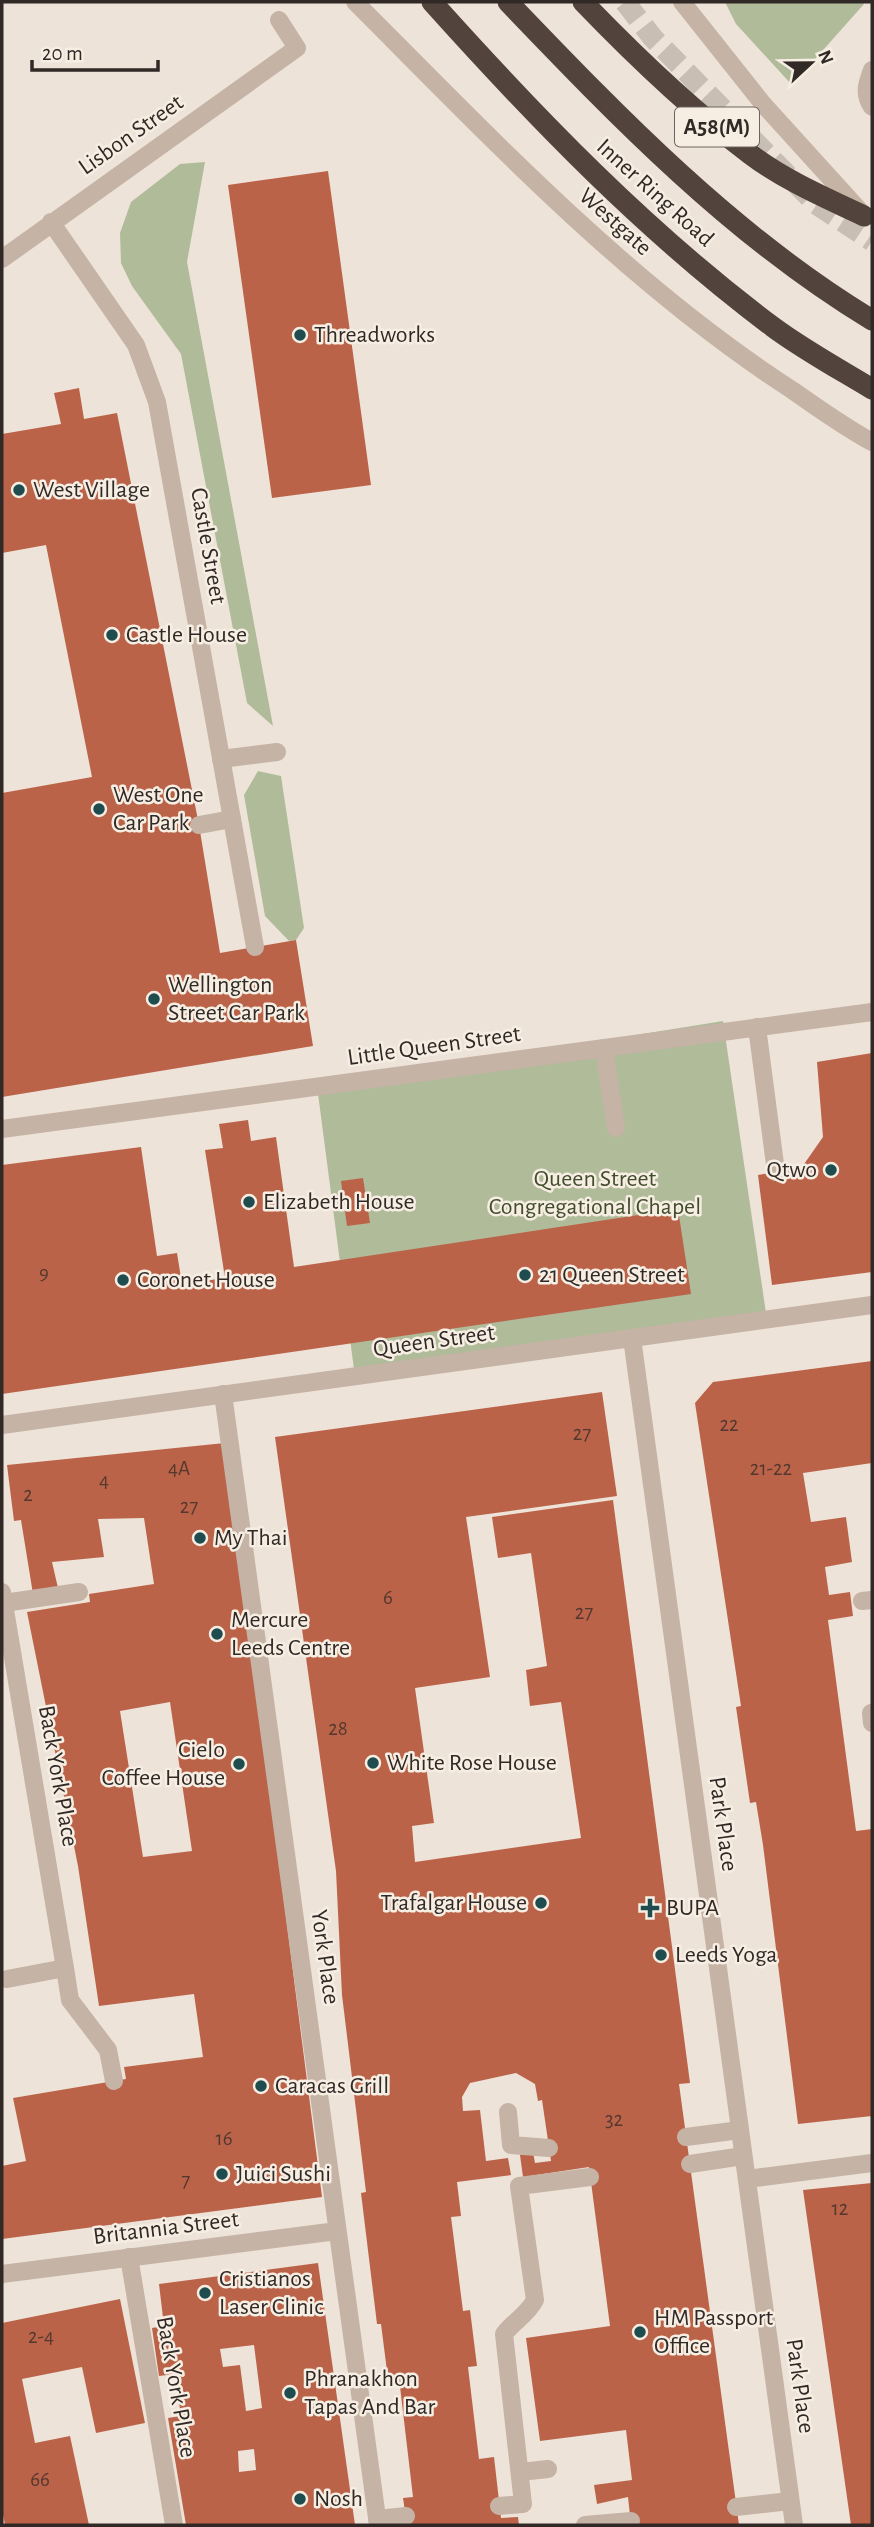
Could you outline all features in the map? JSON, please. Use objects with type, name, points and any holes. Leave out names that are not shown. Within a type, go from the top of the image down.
[{"type":"highway","name":"Inner Ring Road","points":[[432,2],[573,154],[659,233],[775,329],[872,389]]},
{"type":"highway","name":"Inner Ring Road","points":[[508,2],[613,112],[696,188],[821,289],[872,320]]},
{"type":"highway","name":"A58(M)","points":[[583,2],[677,94],[752,156],[868,218]]},
{"type":"street","name":"Westgate","points":[[355,2],[539,185],[633,272],[739,356],[872,442]]},
{"type":"street","points":[[682,2],[763,104],[868,218]]},
{"type":"street","name":"Lisbon Street","points":[[2,259],[298,48],[279,20]]},
{"type":"street","points":[[872,70],[866,85],[872,107]]},
{"type":"street","name":"Castle Street","points":[[51,222],[136,345],[157,402],[255,947]]},
{"type":"street","points":[[221,759],[277,752]]},
{"type":"street","points":[[199,825],[232,819]]},
{"type":"street","name":"Little Queen Street","points":[[2,1129],[872,1012]]},
{"type":"street","points":[[757,1027],[776,1172]]},
{"type":"street","points":[[604,1048],[617,1128]]},
{"type":"street","name":"Queen Street","points":[[2,1425],[872,1306]]},
{"type":"street","name":"Park Place","points":[[632,1338],[794,2525]]},
{"type":"street","name":"York Place","points":[[223,1394],[377,2522]]},
{"type":"street","points":[[3,1597],[79,1592]]},
{"type":"street","name":"Back York Place","points":[[3,1597],[70,2000],[108,2050],[114,2081]]},
{"type":"street","points":[[7,1979],[65,1968]]},
{"type":"street","points":[[508,2112],[511,2145],[549,2148]]},
{"type":"street","points":[[687,2137],[740,2130]]},
{"type":"street","points":[[690,2164],[743,2156]]},
{"type":"street","points":[[747,2179],[872,2162]]},
{"type":"street","points":[[499,2507],[523,2504],[504,2334],[513,2322],[528,2313],[535,2300],[519,2186],[590,2177]]},
{"type":"street","name":"Britannia Street","points":[[2,2274],[337,2231]]},
{"type":"street","name":"Back York Place","points":[[129,2258],[174,2525]]},
{"type":"street","points":[[520,2472],[548,2469]]},
{"type":"street","points":[[736,2507],[790,2501]]},
{"type":"street","points":[[377,2522],[406,2516]]},
{"type":"street","points":[[585,2525],[631,2521]]},
{"type":"green space","points":[[725,2],[864,4],[792,85],[736,24]]},
{"type":"green space","points":[[205,162],[187,262],[273,726],[247,703],[181,354],[132,286],[121,263],[120,233],[131,202],[180,164]]},
{"type":"green space","points":[[258,771],[281,776],[304,928],[296,940],[289,941],[265,916],[244,795]]},
{"type":"green space","name":"Queen Street Congregational Chapel","points":[[723,1021],[767,1320],[355,1377],[317,1086]]},
{"type":"building","name":"Threadworks","points":[[328,171],[371,485],[272,498],[228,185]]},
{"type":"building","points":[[79,388],[84,419],[117,413],[199,825],[220,953],[296,940],[313,1046],[2,1097],[2,793],[92,777],[46,545],[2,553],[2,434],[61,424],[54,393]]},
{"type":"building","name":"Qtwo","points":[[872,1053],[872,1272],[772,1285],[758,1175],[802,1167],[823,1137],[817,1062]]},
{"type":"building","points":[[248,1120],[251,1141],[276,1137],[294,1267],[678,1209],[691,1294],[2,1394],[2,1165],[141,1147],[157,1256],[177,1253],[182,1284],[225,1278],[205,1150],[223,1148],[219,1124]]},
{"type":"building","points":[[363,1178],[370,1223],[347,1226],[341,1181]]},
{"type":"building","points":[[872,1361],[872,1463],[803,1473],[811,1522],[846,1517],[852,1562],[825,1567],[829,1595],[850,1592],[853,1616],[828,1620],[856,1831],[872,1829],[872,2116],[798,2124],[763,1845],[756,1802],[750,1803],[736,1707],[741,1706],[695,1403],[713,1382]]},
{"type":"building","points":[[602,1392],[617,1496],[466,1517],[490,1677],[415,1688],[434,1823],[412,1826],[415,1862],[581,1838],[561,1702],[530,1706],[526,1670],[547,1666],[531,1553],[498,1558],[492,1517],[613,1500],[690,2083],[679,2084],[739,2525],[631,2525],[628,2497],[597,2504],[594,2485],[632,2480],[626,2430],[540,2441],[526,2338],[610,2326],[589,2167],[523,2177],[520,2155],[533,2152],[535,2163],[551,2161],[542,2100],[538,2101],[535,2084],[516,2073],[470,2083],[462,2097],[463,2111],[480,2110],[486,2161],[508,2158],[511,2175],[457,2182],[461,2216],[451,2217],[463,2311],[470,2310],[477,2366],[468,2367],[479,2459],[494,2457],[501,2518],[518,2517],[519,2525],[407,2525],[403,2498],[413,2497],[399,2378],[388,2379],[381,2324],[377,2324],[361,2193],[366,2192],[342,1995],[336,1871],[275,1437]]},
{"type":"building","points":[[225,1443],[322,2197],[2,2239],[2,2166],[26,2161],[13,2098],[126,2079],[124,2067],[203,2057],[194,1994],[99,2006],[78,1866],[27,1612],[90,1602],[89,1594],[154,1584],[144,1518],[98,1519],[104,1557],[52,1562],[58,1588],[33,1594],[21,1520],[14,1521],[7,1465]],"holes":[[[170,1702],[192,1851],[143,1857],[120,1711]]]},
{"type":"building","points":[[872,2183],[872,2525],[851,2525],[803,2190]]},
{"type":"building","points":[[318,2263],[355,2525],[186,2525],[168,2418],[181,2416],[175,2374],[159,2376],[152,2328],[164,2326],[159,2284]],"holes":[[[254,2345],[262,2408],[246,2411],[240,2365],[223,2367],[220,2349]],[[254,2449],[256,2470],[239,2472],[238,2451]]]},
{"type":"building","points":[[120,2299],[145,2423],[96,2433],[82,2367],[22,2379],[35,2443],[70,2436],[89,2525],[5,2525],[2,2509],[2,2323]]},
{"type":"tunnel","points":[[625,2],[653,38],[816,204],[872,241]]},
{"type":"place","name":"Threadworks","points":[[300,335]]},
{"type":"place","name":"West Village","points":[[19,490]]},
{"type":"place","name":"Castle House","points":[[112,635]]},
{"type":"place","name":"West One Car Park","points":[[99,809]]},
{"type":"place","name":"Wellington Street Car Park","points":[[154,999]]},
{"type":"place","name":"Qtwo","points":[[831,1170]]},
{"type":"place","name":"Elizabeth House","points":[[249,1202]]},
{"type":"place","name":"21 Queen Street","points":[[525,1275]]},
{"type":"place","name":"Coronet House","points":[[123,1280]]},
{"type":"place","name":"My Thai","points":[[200,1538]]},
{"type":"place","name":"Mercure Leeds Centre","points":[[217,1634]]},
{"type":"place","name":"White Rose House","points":[[373,1763]]},
{"type":"place","name":"Cielo Coffee House","points":[[239,1764]]},
{"type":"place","name":"Trafalgar House","points":[[541,1903]]},
{"type":"place","name":"BUPA","points":[[650,1908]]},
{"type":"place","name":"Leeds Yoga","points":[[661,1955]]},
{"type":"place","name":"Caracas Grill","points":[[261,2086]]},
{"type":"place","name":"Juici Sushi","points":[[222,2174]]},
{"type":"place","name":"Cristianos Laser Clinic","points":[[205,2293]]},
{"type":"place","name":"HM Passport Office","points":[[640,2332]]},
{"type":"place","name":"Phranakhon Tapas And Bar","points":[[290,2393]]},
{"type":"place","name":"Nosh","points":[[300,2499]]}]
